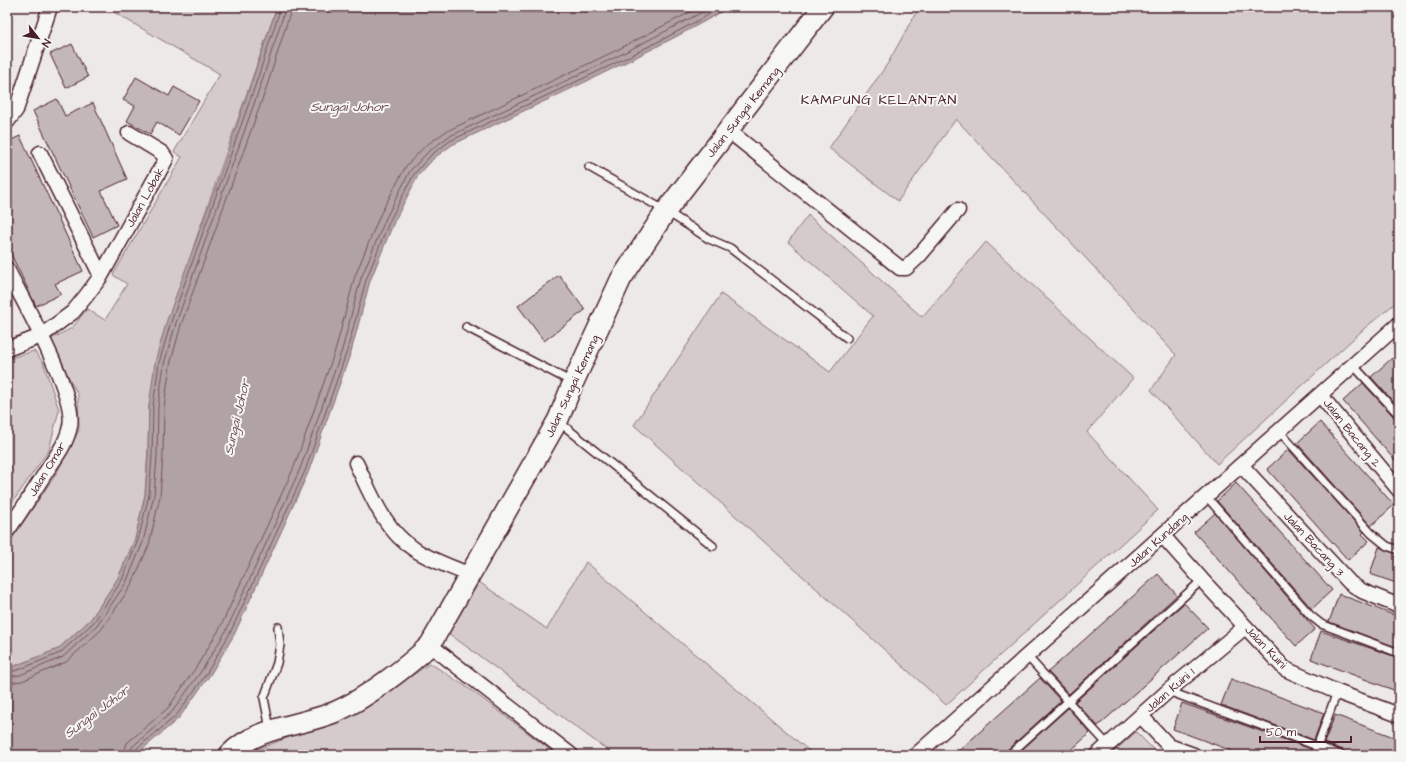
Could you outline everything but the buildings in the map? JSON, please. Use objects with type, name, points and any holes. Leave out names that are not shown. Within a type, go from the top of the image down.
[{"type":"street","points":[[7,122],[16,110],[50,7]]},
{"type":"street","name":"Jalan Sungai Kemang","points":[[229,755],[254,737],[336,711],[370,691],[401,670],[430,645],[558,420],[621,279],[666,211],[823,7]]},
{"type":"street","points":[[729,131],[900,268],[906,268],[919,256],[958,210]]},
{"type":"street","name":"Jalan Lobak","points":[[7,349],[41,336],[73,312],[101,276],[166,159],[162,153],[129,133]]},
{"type":"street","points":[[40,152],[101,276]]},
{"type":"street","name":"Jalan Omar","points":[[7,269],[41,336],[66,392],[70,408],[70,427],[61,448],[7,531]]},
{"type":"street","name":"Jalan Kundang","points":[[916,755],[1279,431],[1353,366],[1396,332]]},
{"type":"street","name":"Jalan Bacang 2","points":[[1320,395],[1399,490]]},
{"type":"street","points":[[356,463],[378,509],[399,537],[414,550],[470,575]]},
{"type":"street","name":"Jalan Bacang 3","points":[[1241,465],[1350,583],[1362,591],[1399,606]]},
{"type":"street","name":"Jalan Kuini","points":[[1163,536],[1285,669],[1337,692],[1399,715]]},
{"type":"street","name":"Jalan Kuini 1","points":[[1097,755],[1168,691],[1245,627]]},
{"type":"street","points":[[430,645],[571,755]]},
{"type":"street","points":[[1141,716],[1168,751],[1194,755]]},
{"type":"lane","points":[[589,166],[666,211],[709,239],[730,248],[847,338]]},
{"type":"lane","points":[[466,327],[574,383]]},
{"type":"lane","points":[[1353,366],[1399,415]]},
{"type":"lane","points":[[558,420],[713,546]]},
{"type":"lane","points":[[1279,431],[1371,533],[1387,546],[1399,550]]},
{"type":"lane","points":[[1206,496],[1311,616],[1321,624],[1399,653]]},
{"type":"lane","points":[[1009,755],[1202,580]]},
{"type":"lane","points":[[271,732],[264,698],[278,663],[280,645],[278,628]]},
{"type":"lane","points":[[1028,656],[1108,745]]},
{"type":"lane","points":[[1168,691],[1341,755]]},
{"type":"lane","points":[[1314,755],[1337,692]]},
{"type":"shaded area","points":[[105,7],[277,7],[195,242],[149,406],[145,495],[135,539],[118,578],[91,619],[58,649],[7,669],[7,546],[56,474],[79,430],[78,395],[49,340],[72,328],[87,309],[105,320],[127,284],[113,275],[182,157],[174,152],[220,74]]},
{"type":"shaded area","points":[[919,7],[1399,7],[1399,300],[1366,327],[1217,464],[1151,390],[1176,355],[956,119],[898,201],[829,148],[888,63]]},
{"type":"shaded area","points":[[808,215],[922,317],[986,242],[1133,378],[1087,432],[1158,510],[946,705],[634,425],[721,294],[830,372],[873,316],[788,242]]},
{"type":"shaded area","points":[[34,351],[43,362],[59,410],[49,450],[7,510],[7,359]]},
{"type":"shaded area","points":[[586,562],[814,755],[614,755],[448,633],[479,582],[547,629]]},
{"type":"shaded area","points":[[430,663],[471,690],[557,755],[243,755],[376,701]]},
{"type":"shaded area","points":[[1136,732],[1155,751],[1154,755],[1110,755]]},
{"type":"water","name":"Sungai Johor","points":[[277,7],[730,7],[627,62],[452,145],[434,158],[418,176],[394,222],[370,281],[351,352],[308,473],[234,635],[210,675],[179,718],[136,755],[7,755],[7,669],[58,649],[91,619],[118,578],[135,539],[145,495],[148,456],[149,406],[155,362],[167,320],[219,178]]},
{"type":"district","name":"KAMPUNG KELANTAN","points":[[879,99]]}]
